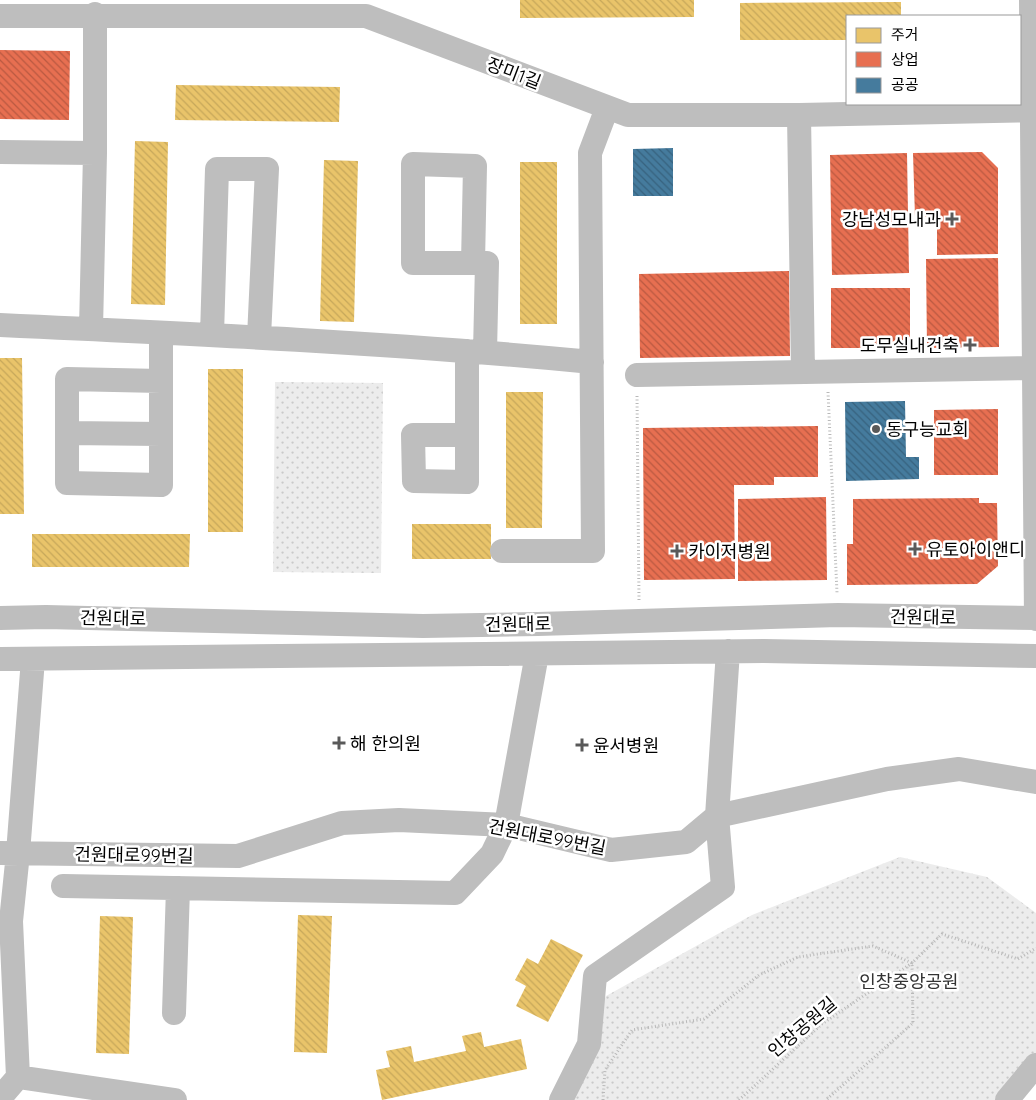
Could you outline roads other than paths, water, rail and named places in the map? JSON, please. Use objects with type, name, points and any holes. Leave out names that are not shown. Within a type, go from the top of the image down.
[{"type":"street","points":[[1031,0],[1034,110],[1036,619]]},
{"type":"street","name":"장미1길","points":[[12,10],[95,14],[366,8],[628,115],[799,115],[1034,110]]},
{"type":"street","points":[[91,329],[95,153],[95,14]]},
{"type":"street","points":[[502,551],[593,551],[590,153],[607,108]]},
{"type":"street","points":[[799,115],[803,372]]},
{"type":"street","points":[[0,152],[95,153]]},
{"type":"street","points":[[467,435],[487,263],[473,263],[413,263],[413,164],[475,166],[473,263]]},
{"type":"street","points":[[212,335],[217,169],[267,170],[259,338]]},
{"type":"street","points":[[0,325],[212,335],[476,351],[592,362]]},
{"type":"street","points":[[161,381],[67,379],[67,483],[161,485],[162,333]]},
{"type":"street","points":[[637,376],[827,371],[1035,383]]},
{"type":"street","points":[[67,433],[161,434]]},
{"type":"street","name":"건원대로","points":[[0,618],[46,617],[423,626],[838,615],[1036,619]]},
{"type":"street","points":[[561,1100],[589,1044],[595,976],[723,887],[717,816],[728,651]]},
{"type":"street","name":"건원대로","points":[[0,659],[728,651],[1036,656]]},
{"type":"street","points":[[63,886],[455,893],[492,854],[506,825],[537,654]]},
{"type":"street","points":[[0,1098],[18,1077],[6,922],[9,853],[33,659]]},
{"type":"street","name":"건원대로99번길","points":[[9,853],[238,856],[342,823],[399,820],[506,825],[611,850],[686,842],[717,816],[887,779],[959,768],[1036,782]]},
{"type":"street","points":[[174,1013],[178,888]]},
{"type":"street","points":[[1008,1100],[1036,1065]]},
{"type":"street","points":[[18,1077],[175,1100]]},
{"type":"place","name":"강남성모내과","points":[[952,219]]},
{"type":"place","name":"도무실내건축","points":[[970,345]]},
{"type":"place","name":"동구능교회","points":[[876,429]]},
{"type":"place","name":"유토아이앤디","points":[[915,549]]},
{"type":"place","name":"카이저병원","points":[[677,551]]},
{"type":"place","name":"해 한의원","points":[[339,743]]},
{"type":"place","name":"윤서병원","points":[[582,745]]},
{"type":"park label","name":"인창중앙공원","points":[[909,981]]}]
